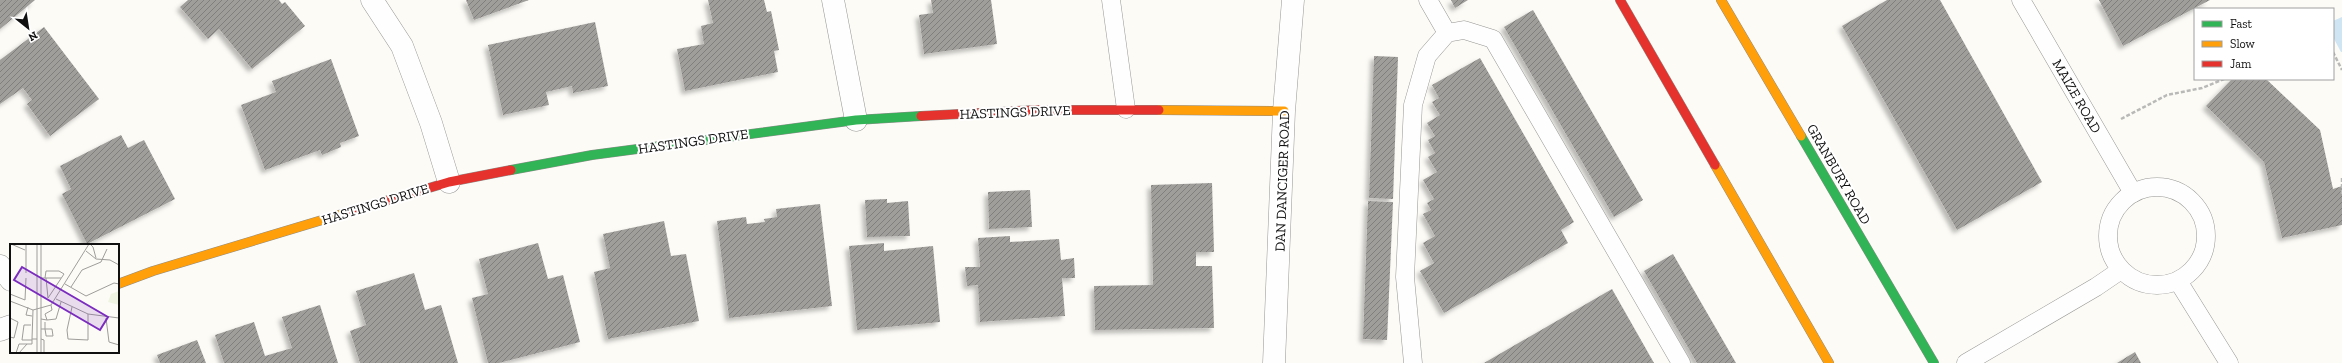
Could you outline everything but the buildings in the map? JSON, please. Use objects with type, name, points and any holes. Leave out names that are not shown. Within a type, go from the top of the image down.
[{"type":"street","points":[[372,0],[402,46],[431,123],[449,182]]},
{"type":"street","points":[[834,0],[856,120]]},
{"type":"street","name":"DAN DANCIGER ROAD","points":[[1274,363],[1284,111],[1293,0]]},
{"type":"street","points":[[1620,0],[1829,363]]},
{"type":"street","name":"GRANBURY ROAD","points":[[1721,0],[1934,363]]},
{"type":"street","name":"HASTINGS DRIVE","points":[[119,284],[153,271],[449,182],[592,155],[856,120],[1037,110],[1126,109],[1284,111]]},
{"type":"street","points":[[0,266],[10,279]]},
{"type":"street","points":[[0,330],[10,326]]},
{"type":"lane","points":[[1111,0],[1126,109]]},
{"type":"lane","points":[[1428,0],[1447,33]]},
{"type":"lane","name":"MAIZE ROAD","points":[[2021,0],[2133,193]]},
{"type":"lane","points":[[1413,363],[1405,277],[1413,105],[1427,56],[1447,33],[1464,30],[1493,39],[1681,363]]},
{"type":"lane","points":[[2147,187],[2163,187],[2179,191],[2192,200],[2201,213],[2206,228],[2206,244],[2200,259],[2191,271],[2178,281],[2163,285],[2148,284],[2133,279],[2121,270],[2112,258],[2108,244],[2108,228],[2116,208],[2133,193],[2147,187]]},
{"type":"lane","points":[[1966,363],[2096,287],[2121,270]]},
{"type":"lane","points":[[2178,281],[2229,363]]},
{"type":"path","points":[[2334,54],[2342,70]]},
{"type":"path","points":[[2098,131],[2167,95],[2202,88],[2222,80]]},
{"type":"path","points":[[2342,178],[2342,195]]},
{"type":"water","points":[[2342,17],[2342,52],[2334,39],[2334,21]]},
{"type":"traffic: fast","points":[[511,170],[592,155],[856,120],[921,116]]},
{"type":"traffic: fast","points":[[1801,136],[1934,363]]},
{"type":"traffic: slow","points":[[1721,0],[1801,136]]},
{"type":"traffic: slow","points":[[1159,110],[1284,111]]},
{"type":"traffic: slow","points":[[1715,165],[1829,363]]},
{"type":"traffic: slow","points":[[119,284],[153,271],[352,211]]},
{"type":"traffic: jam","points":[[1620,0],[1715,165]]},
{"type":"traffic: jam","points":[[921,116],[1037,110],[1159,110]]},
{"type":"traffic: jam","points":[[352,211],[449,182],[511,170]]}]
